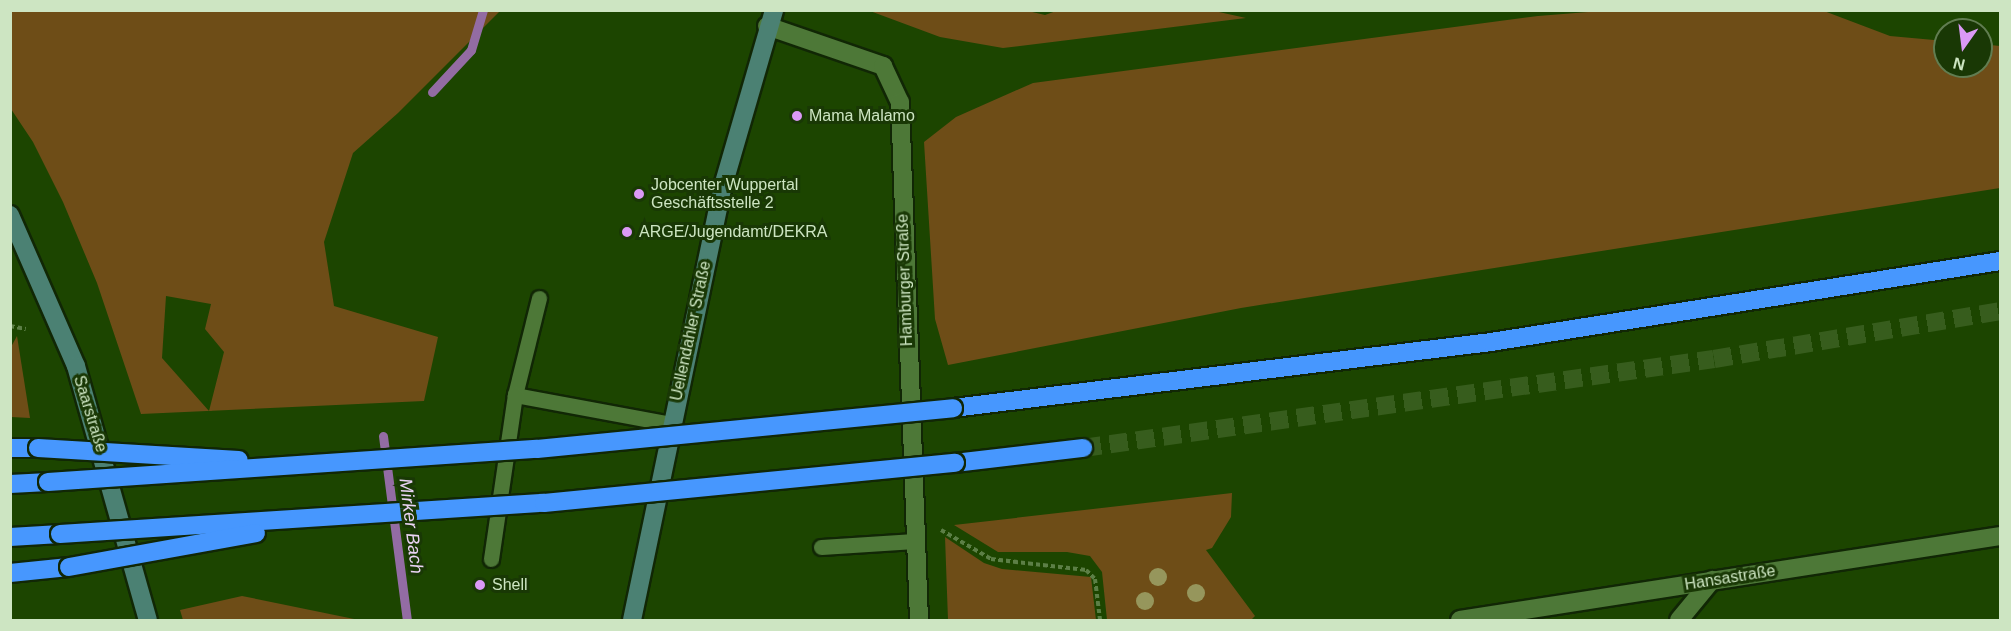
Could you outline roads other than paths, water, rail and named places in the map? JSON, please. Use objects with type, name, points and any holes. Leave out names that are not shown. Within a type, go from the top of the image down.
[{"type":"highway","points":[[10,484],[537,449],[953,408],[1491,342],[2001,261]]},
{"type":"highway","points":[[10,448],[312,464]]},
{"type":"highway","points":[[10,537],[334,518],[725,487],[1083,448]]},
{"type":"highway","points":[[10,573],[69,567],[334,518]]},
{"type":"main road","name":"Uellendahler Straße","points":[[632,621],[671,424],[733,145],[770,18]]},
{"type":"main road","name":"Saarstraße","points":[[10,215],[76,366],[148,621]]},
{"type":"street","name":"Hamburger Straße","points":[[770,18],[883,66],[900,102],[919,621]]},
{"type":"street","name":"Hansastraße","points":[[1460,621],[2001,536]]},
{"type":"street","points":[[1679,621],[1712,580]]},
{"type":"lane","points":[[490,559],[514,395],[539,298]]},
{"type":"lane","points":[[514,395],[671,424]]},
{"type":"lane","points":[[821,547],[915,541]]},
{"type":"waterway","name":"Mirker Bach","points":[[432,92],[471,50],[483,10]]},
{"type":"waterway","name":"Mirker Bach","points":[[383,436],[407,620]]},
{"type":"tunnel","points":[[1083,448],[1714,359],[2000,311]]},
{"type":"place","name":"Mama Malamo","points":[[797,116]]},
{"type":"place","name":"Jobcenter Wuppertal Geschäftsstelle 2","points":[[639,194]]},
{"type":"place","name":"ARGE/Jugendamt/DEKRA","points":[[627,232]]},
{"type":"place","name":"Shell","points":[[480,585]]}]
